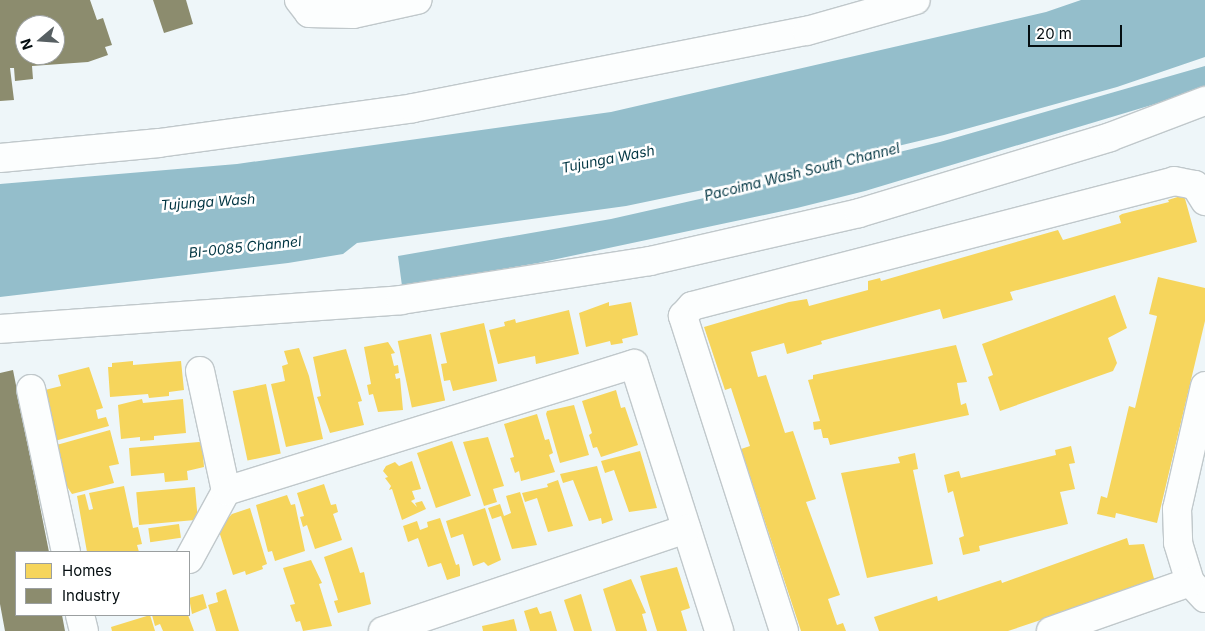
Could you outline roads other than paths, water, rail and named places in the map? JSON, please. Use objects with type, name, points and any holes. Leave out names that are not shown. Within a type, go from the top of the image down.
[{"type":"lane","points":[[299,0],[310,13],[354,14],[416,0]]},
{"type":"lane","points":[[0,158],[159,143],[413,108],[807,31],[916,0]]},
{"type":"lane","points":[[0,329],[401,300],[650,261],[859,213],[1110,137],[1205,101]]},
{"type":"lane","points":[[784,631],[683,316],[692,306],[1174,181],[1195,185],[1205,202]]},
{"type":"lane","points":[[226,491],[634,364],[719,631]]},
{"type":"lane","points":[[190,557],[226,491],[200,371]]},
{"type":"lane","points":[[1051,631],[1198,590],[1178,543],[1177,508],[1205,386]]},
{"type":"lane","points":[[31,389],[66,551]]},
{"type":"lane","points":[[383,631],[686,529]]},
{"type":"lane","points":[[80,616],[84,631]]},
{"type":"water","points":[[1081,0],[1205,0],[1205,57],[1117,87],[944,135],[785,173],[626,206],[357,243],[343,254],[288,263],[0,297],[0,184],[237,164],[611,112],[1046,12]]},
{"type":"water","points":[[1205,66],[1205,89],[865,191],[797,208],[538,263],[402,286],[398,256],[611,219],[810,174],[940,142]]},
{"type":"water label","name":"Tujunga Wash","points":[[608,159]]},
{"type":"water label","name":"Pacoima Wash South Channel","points":[[802,172]]},
{"type":"water label","name":"Tujunga Wash","points":[[208,202]]},
{"type":"water label","name":"BI-0085 Channel","points":[[245,247]]}]
